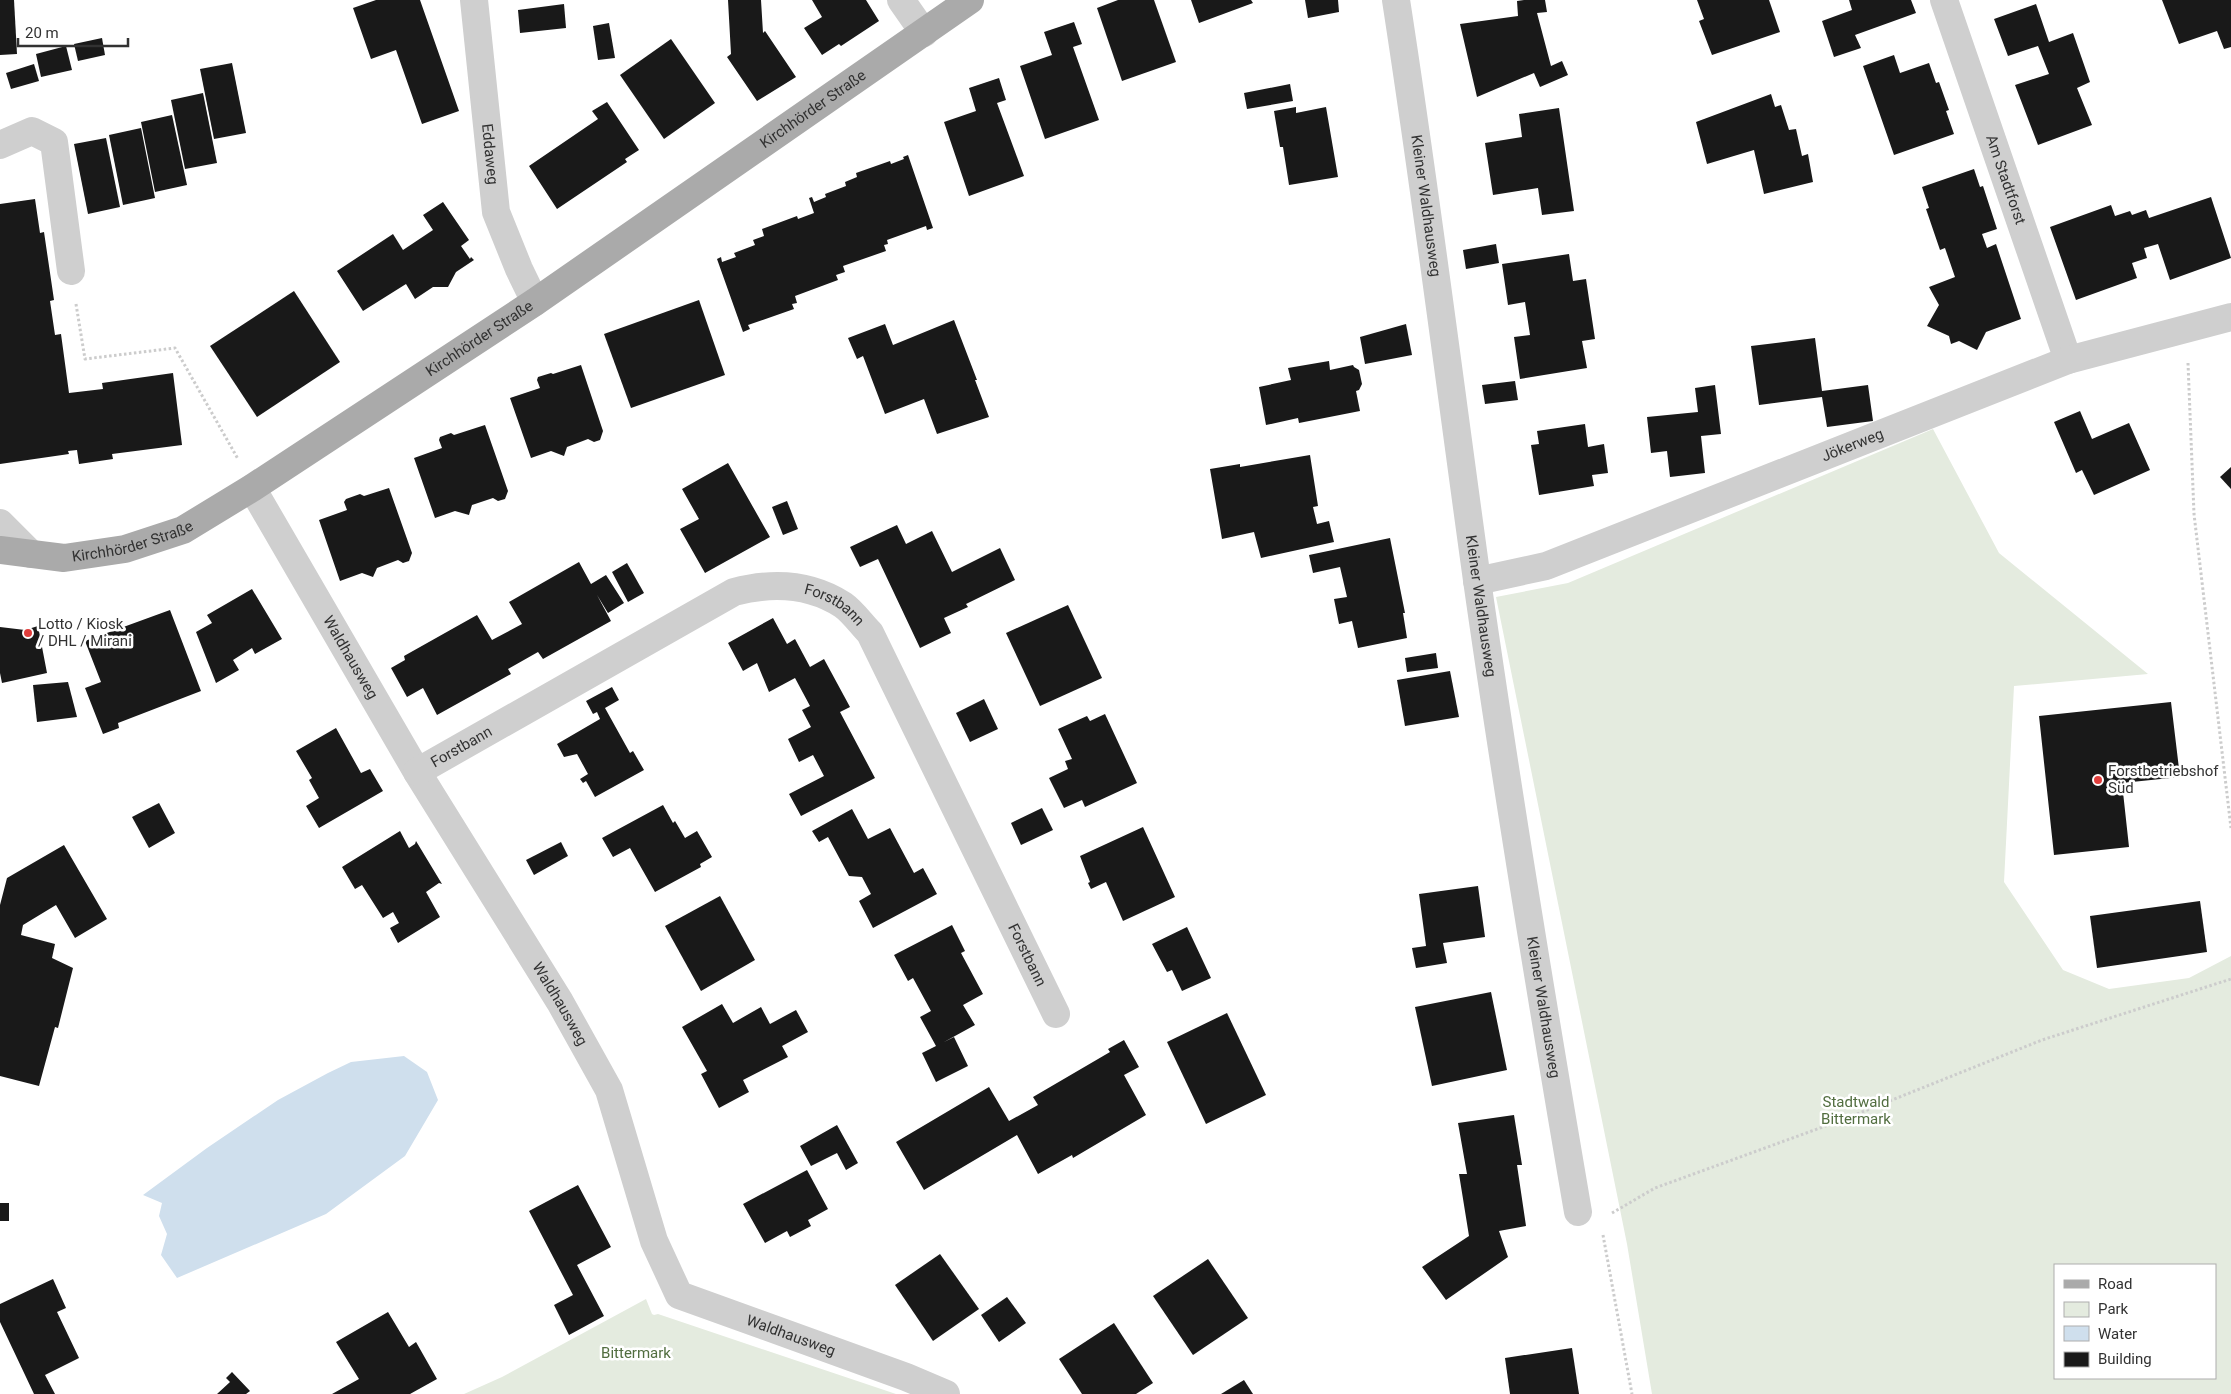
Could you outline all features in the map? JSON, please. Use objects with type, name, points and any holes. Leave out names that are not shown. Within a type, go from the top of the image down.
[{"type":"main road","name":"Kirchhörder Straße","points":[[0,550],[64,558],[125,549],[183,530],[252,488],[535,302],[924,34],[970,0]]},
{"type":"street","name":"Eddaweg","points":[[474,0],[496,212],[519,269],[535,302]]},
{"type":"street","points":[[901,0],[924,34]]},
{"type":"street","name":"Kleiner Waldhausweg","points":[[1396,0],[1421,157],[1477,581],[1532,945],[1590,1216]]},
{"type":"street","name":"Am Stadtforst","points":[[1944,0],[2068,360]]},
{"type":"street","points":[[0,145],[32,131],[54,142],[71,271]]},
{"type":"street","name":"Jökerweg","points":[[1477,581],[1546,566],[2068,360],[2231,317]]},
{"type":"street","name":"Waldhausweg","points":[[252,488],[417,772],[560,1002],[608,1090],[654,1241],[679,1295],[906,1377],[946,1394]]},
{"type":"street","points":[[0,523],[30,554]]},
{"type":"street","name":"Forstbann","points":[[417,772],[734,592],[757,586],[783,584],[814,590],[844,606],[870,633],[1056,1014]]},
{"type":"path","points":[[71,271],[84,359],[174,348],[238,459]]},
{"type":"path","points":[[2187,330],[2194,514],[2231,828]]},
{"type":"path","points":[[1632,1394],[1590,1216],[1655,1188],[1842,1120],[2042,1040],[2231,979]]},
{"type":"green space","name":"Stadtwald Bittermark","points":[[1933,429],[1999,553],[2148,674],[2014,686],[2004,882],[2063,970],[2109,989],[2189,978],[2231,956],[2231,1394],[1652,1394],[1627,1244],[1496,597],[1568,583]]},
{"type":"green space","name":"Bittermark","points":[[646,1299],[654,1315],[658,1314],[896,1394],[464,1394],[502,1377]]},
{"type":"water","points":[[404,1056],[427,1072],[438,1100],[405,1156],[326,1214],[177,1278],[161,1255],[167,1234],[159,1216],[162,1203],[143,1195],[207,1148],[278,1100],[328,1073],[351,1062]]},
{"type":"building","points":[[0,0],[14,0],[17,54],[0,55]]},
{"type":"building","points":[[376,0],[420,0],[459,111],[422,124],[396,50],[371,59],[353,8]]},
{"type":"building","points":[[728,0],[761,0],[763,33],[765,31],[796,77],[757,101],[727,57],[731,54]]},
{"type":"building","points":[[812,0],[866,0],[879,21],[841,46],[839,44],[822,55],[804,28],[822,17]]},
{"type":"building","points":[[1118,0],[1154,0],[1176,62],[1122,81],[1097,8]]},
{"type":"building","points":[[1191,0],[1251,0],[1253,3],[1199,23]]},
{"type":"building","points":[[1305,0],[1338,0],[1339,12],[1308,18]]},
{"type":"building","points":[[1545,0],[1547,12],[1537,13],[1551,66],[1562,61],[1568,75],[1540,87],[1534,73],[1477,97],[1460,24],[1518,16],[1517,1]]},
{"type":"building","points":[[1697,0],[1769,0],[1780,32],[1712,55],[1699,21],[1704,19]]},
{"type":"building","points":[[1849,0],[1911,0],[1916,13],[1855,35],[1861,48],[1834,57],[1822,21],[1852,10]]},
{"type":"building","points":[[2162,0],[2231,0],[2231,47],[2224,49],[2217,31],[2179,44]]},
{"type":"building","points":[[564,4],[566,28],[520,33],[518,10]]},
{"type":"building","points":[[2036,4],[2049,42],[2073,33],[2090,82],[2077,88],[2092,125],[2038,145],[2015,85],[2049,74],[2038,46],[2008,56],[1994,19]]},
{"type":"building","points":[[1074,22],[1082,44],[1073,47],[1099,120],[1045,139],[1020,66],[1052,55],[1044,32]]},
{"type":"building","points":[[609,23],[615,58],[598,60],[593,26]]},
{"type":"building","points":[[102,38],[105,55],[78,61],[74,44]]},
{"type":"building","points":[[671,39],[715,103],[664,139],[620,75]]},
{"type":"building","points":[[66,46],[72,70],[41,77],[36,54]]},
{"type":"building","points":[[1894,55],[1900,73],[1929,63],[1936,83],[1939,82],[1949,110],[1946,111],[1954,134],[1894,155],[1863,66]]},
{"type":"building","points":[[232,63],[246,133],[214,139],[200,69]]},
{"type":"building","points":[[34,64],[39,81],[11,89],[6,73]]},
{"type":"building","points":[[999,78],[1006,100],[997,103],[1024,176],[969,196],[944,122],[976,111],[969,88]]},
{"type":"building","points":[[1290,84],[1293,101],[1247,109],[1244,93]]},
{"type":"building","points":[[203,93],[217,163],[185,169],[171,100]]},
{"type":"building","points":[[1771,94],[1775,107],[1781,105],[1789,130],[1796,129],[1802,156],[1808,154],[1813,182],[1764,194],[1754,150],[1707,164],[1696,122]]},
{"type":"building","points":[[607,102],[639,150],[625,159],[627,162],[557,209],[529,166],[598,119],[592,111]]},
{"type":"building","points":[[1296,107],[1296,113],[1326,107],[1338,177],[1289,185],[1283,147],[1280,147],[1274,111]]},
{"type":"building","points":[[1559,108],[1574,211],[1542,215],[1538,188],[1493,195],[1485,143],[1522,137],[1519,114]]},
{"type":"building","points":[[172,115],[187,185],[155,192],[141,122]]},
{"type":"building","points":[[141,128],[155,198],[123,205],[109,135]]},
{"type":"building","points":[[106,138],[120,207],[88,214],[74,144]]},
{"type":"building","points":[[908,155],[933,228],[927,230],[926,226],[887,240],[888,244],[884,245],[886,251],[843,266],[845,272],[836,275],[838,280],[795,296],[797,303],[792,304],[794,309],[748,325],[750,329],[743,332],[717,259],[721,257],[722,262],[736,257],[734,253],[755,245],[753,240],[764,236],[762,229],[797,216],[798,219],[814,213],[809,198],[812,197],[814,202],[826,197],[825,194],[846,186],[845,182],[857,177],[856,173],[890,161],[891,164],[904,159],[903,157]]},
{"type":"building","points":[[1974,169],[1980,187],[1983,186],[1997,229],[1982,234],[1987,248],[1996,244],[2021,319],[1986,332],[1977,350],[1959,341],[1951,344],[1949,336],[1927,326],[1939,305],[1929,287],[1955,277],[1945,248],[1940,250],[1926,209],[1929,208],[1922,187]]},
{"type":"building","points":[[2211,197],[2231,258],[2170,280],[2158,244],[2144,248],[2147,258],[2132,263],[2137,278],[2076,300],[2050,227],[2111,205],[2115,216],[2130,211],[2132,215],[2146,210],[2149,218]]},
{"type":"building","points":[[35,199],[40,233],[44,232],[54,300],[50,301],[55,335],[61,334],[69,393],[103,389],[102,383],[173,373],[182,445],[112,454],[113,459],[79,464],[77,450],[68,451],[69,454],[0,464],[0,204]]},
{"type":"building","points":[[443,202],[469,240],[461,246],[470,259],[471,257],[474,260],[456,272],[448,287],[433,287],[415,299],[406,284],[363,311],[337,271],[393,234],[403,250],[433,230],[423,215]]},
{"type":"building","points":[[1496,244],[1499,263],[1466,269],[1463,250]]},
{"type":"building","points":[[1569,254],[1573,281],[1586,279],[1595,339],[1582,341],[1587,368],[1520,379],[1514,337],[1530,335],[1525,302],[1508,305],[1502,264]]},
{"type":"building","points":[[294,291],[340,362],[257,417],[210,346]]},
{"type":"building","points":[[699,300],[725,375],[631,408],[604,334]]},
{"type":"building","points":[[954,320],[989,417],[937,434],[924,399],[885,414],[863,356],[857,359],[848,338],[885,324],[893,345]]},
{"type":"building","points":[[1406,324],[1412,355],[1365,364],[1360,337]]},
{"type":"building","points":[[1815,338],[1822,391],[1868,385],[1873,421],[1827,427],[1822,397],[1759,405],[1751,346]]},
{"type":"building","points":[[1329,361],[1330,370],[1353,365],[1359,370],[1362,384],[1359,390],[1356,391],[1360,411],[1299,423],[1298,418],[1266,425],[1259,387],[1291,380],[1288,368]]},
{"type":"building","points":[[581,365],[603,431],[600,440],[594,442],[588,439],[567,447],[564,456],[551,451],[531,458],[510,398],[540,388],[537,380],[538,377]]},
{"type":"building","points":[[1515,381],[1518,400],[1485,404],[1482,385]]},
{"type":"building","points":[[1715,385],[1721,434],[1701,436],[1705,473],[1670,477],[1667,451],[1651,453],[1647,417],[1698,412],[1695,388]]},
{"type":"building","points":[[2080,411],[2092,439],[2129,423],[2150,470],[2094,495],[2082,470],[2076,473],[2054,422]]},
{"type":"building","points":[[1585,424],[1588,447],[1604,444],[1608,473],[1592,475],[1594,486],[1539,495],[1531,445],[1539,444],[1537,431]]},
{"type":"building","points":[[485,425],[508,491],[505,499],[498,501],[493,498],[472,505],[469,515],[455,511],[435,518],[414,458],[442,448],[439,440],[440,437],[451,433],[454,435]]},
{"type":"building","points":[[1310,455],[1318,506],[1313,507],[1317,524],[1329,521],[1334,542],[1261,558],[1254,532],[1222,539],[1210,469],[1240,464],[1240,467]]},
{"type":"building","points":[[728,463],[770,537],[705,573],[680,529],[699,519],[682,489]]},
{"type":"building","points":[[2231,467],[2231,489],[2220,477]]},
{"type":"building","points":[[389,488],[412,553],[409,561],[403,563],[398,560],[377,568],[373,577],[362,573],[340,581],[319,520],[347,510],[344,502],[346,499],[360,494],[364,496]]},
{"type":"building","points":[[787,501],[798,529],[783,535],[772,507]]},
{"type":"building","points":[[897,525],[906,544],[932,531],[952,572],[1000,548],[1015,580],[966,604],[968,607],[944,618],[951,633],[920,648],[878,559],[860,567],[850,547]]},
{"type":"building","points":[[1390,538],[1405,613],[1403,613],[1407,638],[1358,648],[1352,621],[1339,624],[1334,599],[1347,597],[1340,567],[1313,573],[1309,555]]},
{"type":"building","points":[[579,562],[591,584],[606,575],[624,603],[608,613],[597,595],[611,621],[543,659],[538,652],[508,669],[511,674],[437,715],[423,688],[407,697],[391,668],[405,660],[404,656],[477,615],[492,640],[522,624],[509,602]]},
{"type":"building","points":[[627,563],[644,593],[628,602],[612,572]]},
{"type":"building","points":[[252,589],[282,639],[255,654],[252,648],[233,660],[239,670],[216,683],[196,632],[212,623],[207,615]]},
{"type":"building","points":[[1068,605],[1102,678],[1040,706],[1006,633]]},
{"type":"building","points":[[170,610],[201,691],[118,723],[119,728],[103,734],[85,688],[101,682],[85,641]]},
{"type":"building","points":[[773,618],[787,644],[795,639],[810,667],[824,659],[850,707],[840,712],[875,778],[801,816],[789,794],[824,776],[813,755],[799,762],[788,739],[811,727],[802,710],[810,706],[795,678],[769,692],[757,663],[743,671],[728,643]]},
{"type":"building","points":[[38,626],[47,673],[2,683],[0,673],[0,627],[25,630]]},
{"type":"building","points":[[1436,653],[1438,668],[1407,672],[1405,658]]},
{"type":"building","points":[[1450,671],[1459,717],[1405,726],[1397,680]]},
{"type":"building","points":[[68,682],[77,717],[37,722],[33,685]]},
{"type":"building","points":[[612,687],[619,700],[605,708],[630,753],[633,751],[644,770],[595,797],[586,781],[583,783],[580,779],[588,774],[577,754],[564,757],[557,744],[600,719],[597,712],[593,714],[586,701]]},
{"type":"building","points":[[984,699],[998,729],[970,742],[956,713]]},
{"type":"building","name":"Forstbetriebshof Süd","points":[[2171,702],[2180,777],[2122,783],[2129,847],[2054,855],[2039,716]]},
{"type":"building","points":[[1105,714],[1137,783],[1085,807],[1082,800],[1064,808],[1049,778],[1068,769],[1065,761],[1072,759],[1058,729],[1087,716],[1090,721]]},
{"type":"building","points":[[336,728],[361,773],[370,769],[383,791],[319,828],[306,806],[319,798],[309,780],[312,778],[296,751]]},
{"type":"building","points":[[159,803],[175,833],[149,848],[132,817]]},
{"type":"building","points":[[663,805],[673,823],[675,821],[685,838],[697,831],[712,857],[700,864],[701,867],[655,892],[630,848],[613,857],[602,838]]},
{"type":"building","points":[[1042,808],[1053,830],[1021,845],[1011,823]]},
{"type":"building","points":[[852,809],[868,839],[890,828],[914,873],[923,868],[937,894],[873,928],[859,901],[871,894],[862,877],[849,876],[828,837],[819,842],[812,831]]},
{"type":"building","points":[[1143,827],[1175,897],[1123,921],[1106,882],[1091,889],[1080,856]]},
{"type":"building","points":[[400,831],[409,848],[416,841],[442,884],[439,883],[426,892],[440,917],[398,943],[390,928],[399,923],[393,912],[383,918],[362,885],[355,889],[342,867]]},
{"type":"building","points":[[561,842],[568,856],[534,875],[526,860]]},
{"type":"building","points":[[64,845],[107,919],[75,938],[56,905],[23,925],[21,935],[55,944],[52,958],[73,968],[58,1028],[55,1027],[39,1086],[0,1076],[0,905],[7,878]]},
{"type":"building","points":[[1478,886],[1485,937],[1443,943],[1447,963],[1416,968],[1412,948],[1426,946],[1419,894]]},
{"type":"building","points":[[720,896],[755,960],[701,991],[665,926]]},
{"type":"building","points":[[2200,901],[2207,952],[2097,968],[2090,916]]},
{"type":"building","points":[[952,925],[965,951],[961,953],[983,994],[963,1005],[975,1025],[944,1042],[954,1037],[968,1066],[936,1082],[922,1053],[936,1046],[920,1017],[931,1011],[913,978],[908,981],[894,955]]},
{"type":"building","points":[[1187,927],[1211,978],[1182,991],[1172,970],[1167,972],[1152,944]]},
{"type":"building","points":[[1491,992],[1507,1070],[1432,1086],[1415,1007]]},
{"type":"building","points":[[722,1004],[733,1023],[761,1007],[770,1024],[796,1010],[808,1032],[782,1046],[788,1057],[743,1080],[749,1092],[719,1108],[701,1074],[707,1071],[682,1027]]},
{"type":"building","points":[[1227,1013],[1266,1095],[1206,1124],[1167,1042]]},
{"type":"building","points":[[1124,1040],[1139,1067],[1124,1075],[1146,1115],[1073,1158],[1072,1155],[1038,1174],[1017,1135],[924,1190],[896,1142],[989,1087],[1009,1121],[1038,1105],[1033,1097],[1110,1052],[1108,1049]]},
{"type":"building","points":[[1514,1115],[1522,1165],[1517,1165],[1526,1226],[1499,1231],[1508,1257],[1446,1300],[1422,1267],[1469,1236],[1459,1174],[1467,1174],[1458,1123]]},
{"type":"building","points":[[837,1125],[858,1163],[846,1170],[837,1153],[811,1166],[800,1146]]},
{"type":"building","points":[[807,1170],[828,1209],[808,1220],[811,1226],[790,1237],[787,1231],[765,1243],[743,1204]]},
{"type":"building","points":[[578,1185],[611,1247],[577,1265],[604,1316],[569,1335],[554,1305],[573,1295],[529,1211]]},
{"type":"building","points":[[0,1203],[9,1203],[9,1221],[0,1221]]},
{"type":"building","points":[[940,1254],[979,1309],[933,1341],[895,1285]]},
{"type":"building","points":[[1208,1259],[1248,1318],[1193,1355],[1153,1296]]},
{"type":"building","points":[[53,1279],[66,1308],[57,1312],[79,1358],[45,1375],[55,1394],[34,1394],[0,1322],[0,1304]]},
{"type":"building","points":[[1007,1297],[1026,1323],[999,1342],[981,1315]]},
{"type":"building","points":[[388,1312],[409,1347],[416,1342],[437,1379],[410,1394],[332,1394],[359,1379],[336,1342]]},
{"type":"building","points":[[1114,1323],[1153,1383],[1136,1394],[1082,1394],[1059,1359]]},
{"type":"building","points":[[1572,1348],[1579,1394],[1510,1394],[1505,1358]]},
{"type":"building","points":[[232,1372],[250,1391],[246,1394],[217,1394],[230,1382],[226,1378]]},
{"type":"building","points":[[1244,1380],[1253,1394],[1221,1394]]},
{"type":"place","name":"Lotto / Kiosk / DHL / Mirani","points":[[28,633]]},
{"type":"place","name":"Forstbetriebshof Süd","points":[[2098,780]]}]
